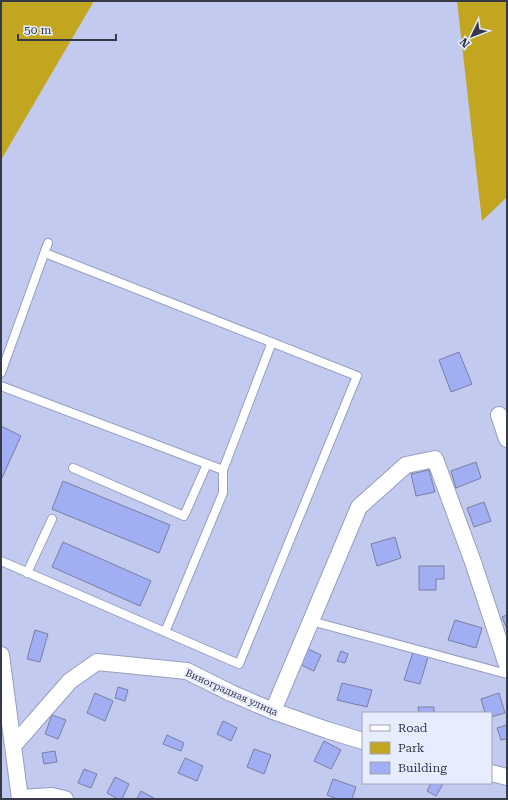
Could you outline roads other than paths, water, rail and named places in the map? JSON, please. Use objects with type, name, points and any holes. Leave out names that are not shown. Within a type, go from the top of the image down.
[{"type":"street","points":[[499,415],[507,439]]},
{"type":"street","points":[[273,711],[359,506],[406,465],[435,460],[473,562],[507,665]]},
{"type":"street","points":[[1,655],[20,799],[52,796],[65,799]]},
{"type":"street","name":"Виноградная улица","points":[[13,746],[70,681],[96,662],[187,670],[231,693],[273,711],[327,730],[362,740]]},
{"type":"street","points":[[492,773],[507,777]]},
{"type":"lane","points":[[1,373],[48,243]]},
{"type":"lane","points":[[1,561],[239,664],[357,376],[45,253]]},
{"type":"lane","points":[[165,632],[223,493],[223,470],[272,342]]},
{"type":"lane","points":[[1,386],[223,470]]},
{"type":"lane","points":[[73,468],[184,516],[207,464]]},
{"type":"lane","points":[[27,573],[52,519]]},
{"type":"lane","points":[[311,621],[507,674]]}]
